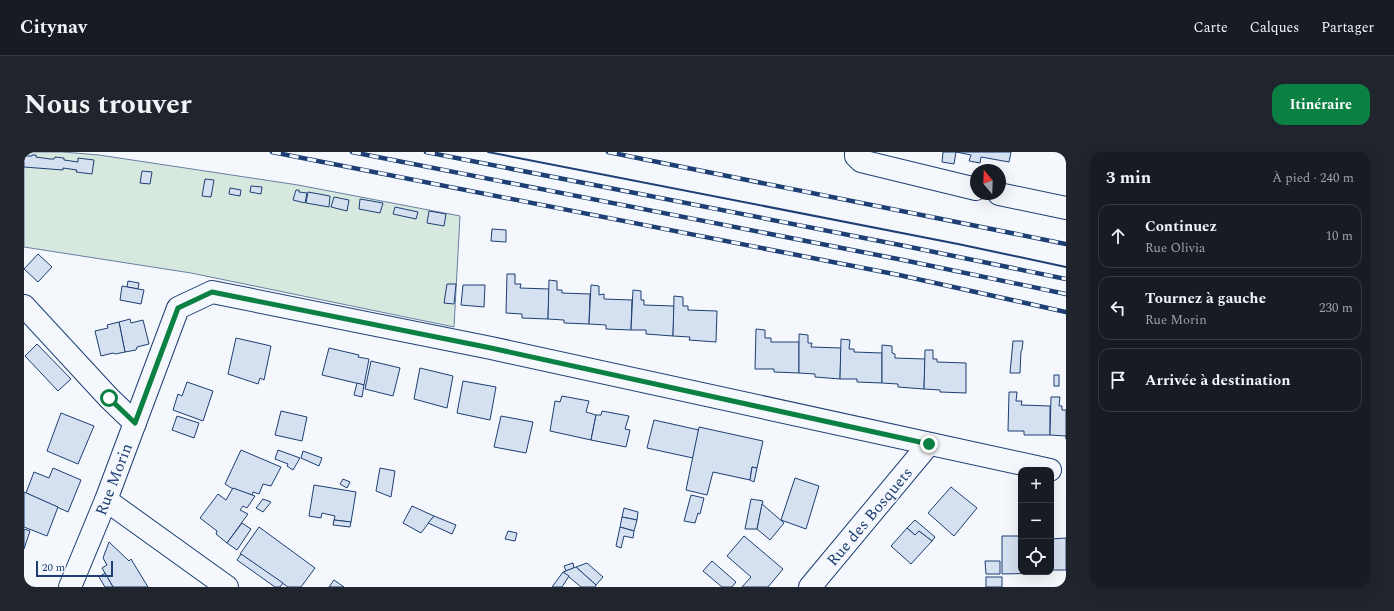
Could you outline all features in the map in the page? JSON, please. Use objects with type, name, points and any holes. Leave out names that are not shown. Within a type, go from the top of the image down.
[{"type":"street","points":[[858,156],[970,186]]},
{"type":"street","points":[[1006,195],[1066,208]]},
{"type":"street","name":"Rue Morin","points":[[70,587],[106,500],[178,308],[212,292],[491,348],[1037,467]]},
{"type":"street","points":[[24,306],[109,398],[135,423]]},
{"type":"street","name":"Rue des Bosquets","points":[[810,587],[929,444]]},
{"type":"street","name":"Rue Morin","points":[[1054,471],[1066,473]]},
{"type":"street","points":[[106,500],[227,587]]},
{"type":"shaded area","points":[[24,152],[63,152],[99,155],[298,185],[460,216],[454,327],[191,273],[24,247]]},
{"type":"building","points":[[943,152],[956,152],[954,164],[942,162]]},
{"type":"building","points":[[956,152],[1011,152],[1009,162],[981,157],[980,163],[969,161],[971,155]]},
{"type":"building","points":[[32,155],[50,159],[54,159],[55,157],[64,158],[64,160],[78,162],[78,158],[94,160],[92,174],[76,172],[77,170],[63,168],[63,170],[24,167],[24,156]]},
{"type":"building","points":[[142,171],[152,172],[150,184],[140,183]]},
{"type":"building","points":[[205,179],[214,180],[211,197],[202,196]]},
{"type":"building","points":[[251,186],[262,187],[261,194],[250,192]]},
{"type":"building","points":[[230,188],[241,190],[240,196],[229,194]]},
{"type":"building","points":[[296,190],[307,193],[305,203],[293,200]]},
{"type":"building","points":[[308,192],[330,196],[329,207],[306,203]]},
{"type":"building","points":[[334,197],[349,200],[347,211],[331,207]]},
{"type":"building","points":[[360,199],[383,203],[380,213],[359,209]]},
{"type":"building","points":[[395,207],[418,212],[416,219],[393,214]]},
{"type":"building","points":[[429,211],[446,214],[444,226],[427,223]]},
{"type":"building","points":[[492,229],[506,230],[506,242],[491,241]]},
{"type":"building","points":[[38,254],[52,267],[38,282],[24,269]]},
{"type":"building","points":[[507,274],[515,274],[515,284],[521,284],[520,288],[549,289],[548,319],[522,318],[522,314],[506,313]]},
{"type":"building","points":[[549,280],[557,281],[557,290],[562,290],[562,293],[590,294],[589,324],[564,323],[564,320],[548,319]]},
{"type":"building","points":[[128,281],[139,283],[138,289],[127,287]]},
{"type":"building","points":[[447,284],[456,284],[454,304],[444,303]]},
{"type":"building","points":[[463,285],[485,285],[484,307],[461,305]]},
{"type":"building","points":[[591,285],[599,286],[599,295],[604,294],[604,299],[632,300],[631,330],[606,329],[606,325],[589,324]]},
{"type":"building","points":[[122,286],[144,290],[141,304],[120,300]]},
{"type":"building","points":[[633,290],[641,291],[641,300],[644,300],[644,305],[674,306],[673,336],[646,334],[646,330],[631,330]]},
{"type":"building","points":[[674,296],[683,297],[683,306],[688,306],[688,310],[717,311],[716,342],[689,340],[690,337],[673,336]]},
{"type":"building","points":[[130,319],[131,323],[143,320],[149,344],[137,347],[136,350],[125,352],[119,322]]},
{"type":"building","points":[[119,322],[125,352],[101,356],[95,331],[108,328],[107,325]]},
{"type":"building","points":[[756,329],[765,330],[765,338],[771,338],[771,342],[799,342],[799,373],[774,372],[774,369],[755,369]]},
{"type":"building","points":[[799,334],[808,335],[808,343],[812,343],[811,347],[841,348],[840,379],[815,377],[815,374],[799,373]]},
{"type":"building","points":[[236,338],[271,346],[264,380],[260,378],[258,384],[228,374]]},
{"type":"building","points":[[841,339],[850,340],[849,349],[854,349],[854,352],[882,353],[882,383],[857,382],[857,379],[840,379]]},
{"type":"building","points":[[1013,341],[1023,341],[1020,373],[1010,373]]},
{"type":"building","points":[[37,344],[71,379],[58,391],[25,356]]},
{"type":"building","points":[[882,345],[892,346],[892,353],[895,354],[895,358],[925,359],[924,389],[898,387],[898,384],[882,383]]},
{"type":"building","points":[[329,348],[359,355],[358,357],[369,359],[364,385],[322,375]]},
{"type":"building","points":[[925,350],[933,350],[933,359],[937,359],[937,362],[966,363],[966,393],[940,392],[940,390],[924,389]]},
{"type":"building","points":[[371,361],[400,368],[393,396],[365,389]]},
{"type":"building","points":[[420,368],[453,376],[447,408],[414,399]]},
{"type":"building","points":[[1054,375],[1059,375],[1059,386],[1054,386]]},
{"type":"building","points":[[463,381],[496,387],[490,420],[457,413]]},
{"type":"building","points":[[187,382],[213,391],[203,421],[173,410],[178,394],[182,396]]},
{"type":"building","points":[[357,383],[364,385],[362,397],[354,395]]},
{"type":"building","points":[[1009,392],[1017,392],[1016,401],[1022,401],[1021,405],[1050,406],[1050,435],[1024,435],[1024,431],[1008,431]]},
{"type":"building","points":[[562,396],[589,401],[586,412],[596,415],[591,440],[550,431],[555,401],[560,402]]},
{"type":"building","points":[[1051,397],[1060,397],[1059,406],[1062,406],[1062,410],[1066,410],[1066,436],[1050,435]]},
{"type":"building","points":[[281,411],[307,417],[302,441],[275,435]]},
{"type":"building","points":[[602,411],[629,416],[625,429],[630,430],[626,447],[591,440],[596,415],[601,415]]},
{"type":"building","points":[[61,413],[94,426],[78,464],[47,451]]},
{"type":"building","points":[[177,416],[199,423],[194,438],[172,430]]},
{"type":"building","points":[[501,416],[533,422],[526,453],[494,447]]},
{"type":"building","points":[[654,420],[699,430],[693,458],[647,448]]},
{"type":"building","points":[[699,427],[763,441],[757,468],[752,467],[750,480],[713,472],[707,495],[686,490]]},
{"type":"building","points":[[241,450],[281,467],[271,486],[263,484],[259,494],[253,492],[252,495],[233,489],[225,484]]},
{"type":"building","points":[[278,450],[300,458],[293,470],[287,466],[288,464],[275,459]]},
{"type":"building","points":[[303,451],[322,458],[319,466],[301,458]]},
{"type":"building","points":[[752,467],[757,468],[754,482],[750,480]]},
{"type":"building","points":[[53,468],[81,480],[68,512],[26,493],[34,472],[49,478]]},
{"type":"building","points":[[380,468],[395,471],[391,497],[376,491]]},
{"type":"building","points":[[795,478],[819,486],[806,529],[781,520]]},
{"type":"building","points":[[343,479],[350,482],[347,488],[340,484]]},
{"type":"building","points":[[314,485],[356,492],[351,522],[334,520],[335,516],[322,513],[321,518],[309,516]]},
{"type":"building","points":[[951,487],[977,508],[954,536],[928,513]]},
{"type":"building","points":[[233,488],[255,496],[247,508],[243,506],[240,510],[248,514],[227,543],[216,534],[217,531],[200,518],[218,494],[226,500]]},
{"type":"building","points":[[24,492],[58,507],[47,536],[24,527]]},
{"type":"building","points":[[691,495],[704,498],[700,514],[698,513],[695,523],[684,521]]},
{"type":"building","points":[[263,499],[271,502],[263,512],[256,508]]},
{"type":"building","points":[[751,499],[763,501],[757,529],[745,529]]},
{"type":"building","points":[[762,504],[784,523],[770,540],[757,529]]},
{"type":"building","points":[[412,506],[434,516],[421,533],[403,523]]},
{"type":"building","points":[[624,508],[638,512],[637,520],[622,517]]},
{"type":"building","points":[[434,516],[456,525],[452,534],[428,523]]},
{"type":"building","points":[[622,517],[637,520],[634,531],[620,527]]},
{"type":"building","points":[[334,520],[351,522],[350,527],[333,525]]},
{"type":"building","points":[[915,520],[935,537],[932,541],[919,531],[915,535],[907,528]]},
{"type":"building","points":[[242,523],[251,529],[237,550],[227,543]]},
{"type":"building","points":[[259,527],[315,568],[301,587],[288,587],[240,554]]},
{"type":"building","points":[[620,527],[634,531],[633,538],[624,536],[621,548],[616,546]]},
{"type":"building","points":[[907,528],[915,535],[919,531],[932,541],[911,564],[891,546]]},
{"type":"building","points":[[24,529],[30,531],[24,549]]},
{"type":"building","points":[[508,531],[517,533],[515,541],[505,539]]},
{"type":"building","points":[[744,536],[783,569],[768,587],[742,587],[751,577],[727,556]]},
{"type":"building","points":[[1002,536],[1018,536],[1018,574],[1002,574]]},
{"type":"building","points":[[1066,538],[1066,570],[1054,570],[1054,539]]},
{"type":"building","points":[[109,542],[129,561],[131,559],[148,587],[113,587],[102,568],[107,565],[103,558]]},
{"type":"building","points":[[241,554],[283,583],[280,587],[275,587],[237,560]]},
{"type":"building","points":[[712,561],[736,582],[732,587],[722,587],[703,571]]},
{"type":"building","points":[[985,561],[1000,561],[1000,574],[986,574]]},
{"type":"building","points":[[573,563],[574,568],[566,571],[564,566]]},
{"type":"building","points":[[587,563],[603,577],[596,585],[576,567]]},
{"type":"building","points":[[576,567],[596,585],[595,587],[581,587],[563,572]]},
{"type":"building","points":[[563,572],[569,576],[562,587],[552,587]]},
{"type":"building","points":[[105,573],[113,587],[105,587],[99,577]]},
{"type":"building","points":[[986,577],[1002,577],[1002,587],[986,587]]},
{"type":"building","points":[[334,580],[344,587],[329,587]]},
{"type":"railway","points":[[272,152],[899,275],[1066,312]]},
{"type":"railway","points":[[352,152],[903,260],[1066,294]]},
{"type":"railway","points":[[426,152],[1066,279]]},
{"type":"railway","points":[[608,152],[1066,244]]},
{"type":"wall","points":[[488,152],[958,244],[1066,267]]},
{"type":"route","points":[[109,398],[135,423],[178,308],[212,292],[491,348],[929,444]]}]
